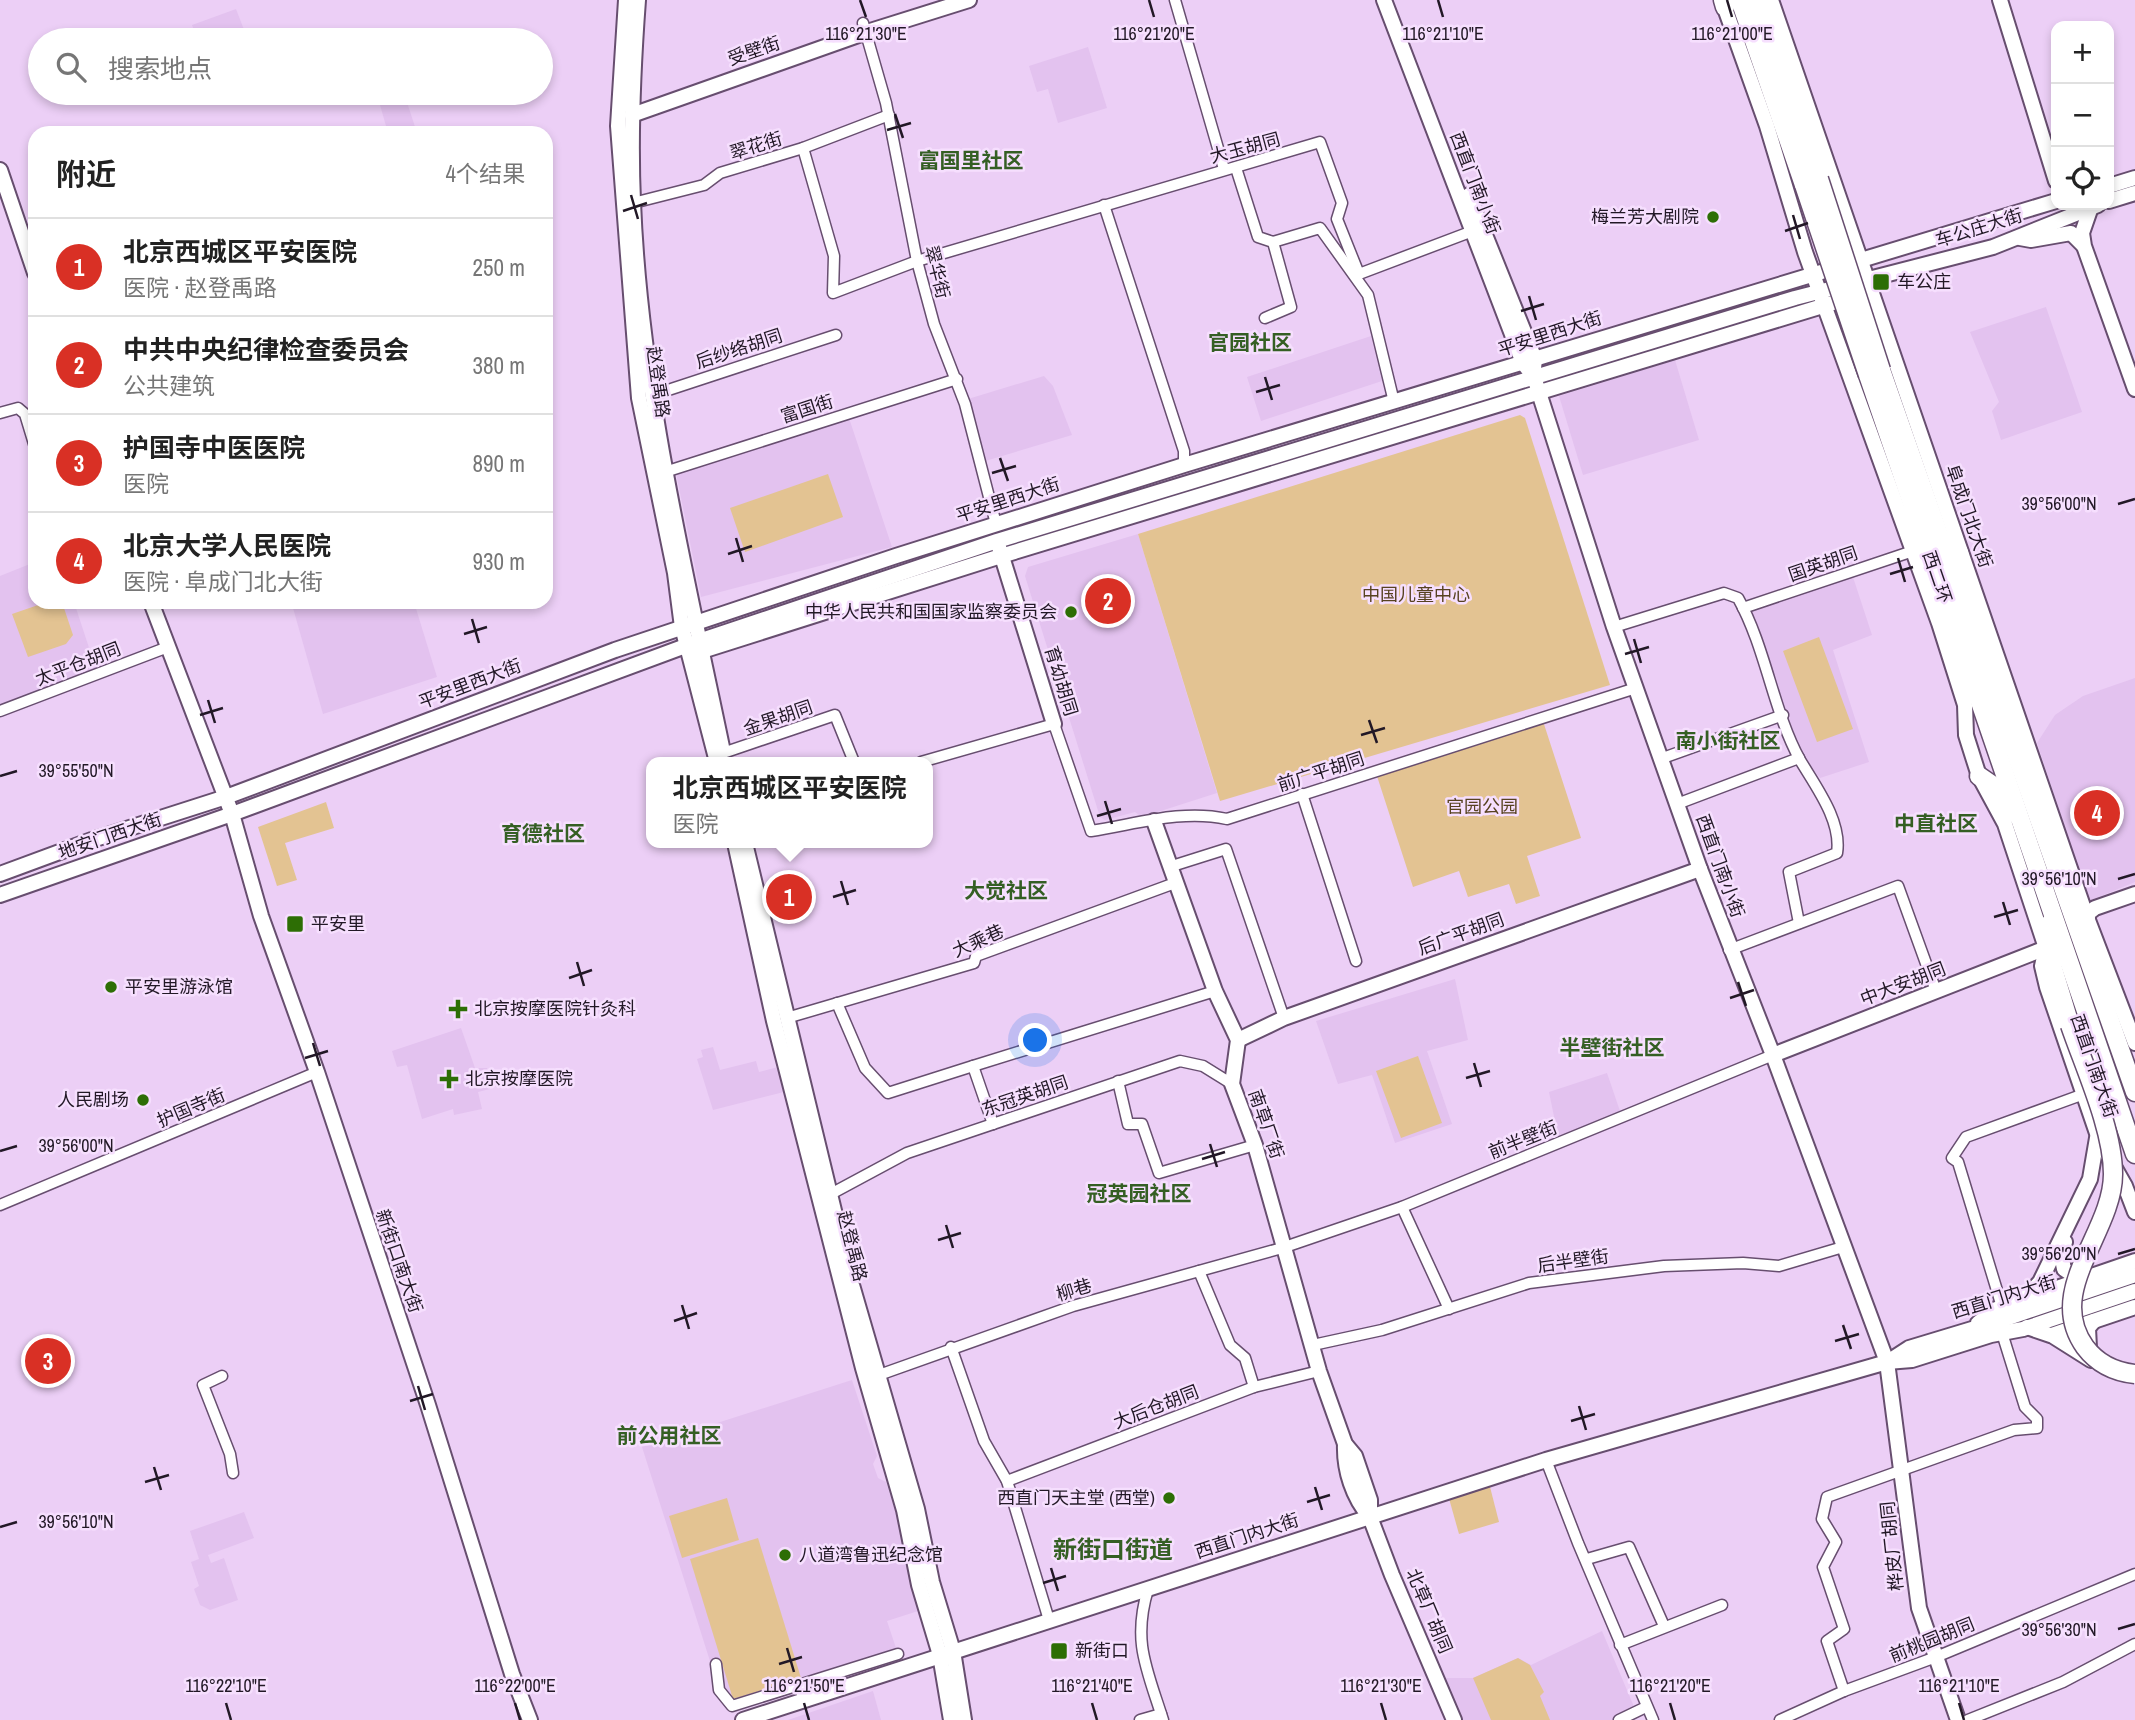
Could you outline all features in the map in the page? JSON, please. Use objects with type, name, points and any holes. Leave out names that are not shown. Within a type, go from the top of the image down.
[{"type":"highway","name":"西二环","points":[[1755,0],[1811,182],[2050,908],[2135,1154]]},
{"type":"highway","name":"西二环","points":[[1728,2],[1811,182]]},
{"type":"highway","name":"西二环","points":[[1875,372],[1975,642],[2135,1092]]},
{"type":"highway","points":[[1959,552],[1975,642]]},
{"type":"highway","points":[[1979,776],[1995,787],[2030,846]]},
{"type":"highway","points":[[2050,908],[2049,951],[2107,1138],[2113,1172],[2108,1207],[2075,1282],[2073,1318],[2079,1337],[2092,1355],[2111,1368],[2135,1378]]},
{"type":"highway","points":[[2085,954],[2086,915]]},
{"type":"main road","name":"赵登禹路","points":[[626,0],[618,126],[629,306],[639,398],[675,573],[696,646],[722,757]]},
{"type":"main road","name":"赵登禹路","points":[[638,0],[632,115],[633,204],[653,395],[668,471],[688,625]]},
{"type":"main road","name":"受壁街","points":[[632,115],[865,27],[970,0]]},
{"type":"main road","name":"西直门南小街","points":[[1384,0],[1529,361],[1614,627],[1660,759],[1729,950],[1773,1055],[1887,1362]]},
{"type":"main road","name":"西直门南小街","points":[[1392,0],[1477,229]]},
{"type":"main road","name":"阜成门北大街","points":[[1771,0],[1959,552],[2086,915],[2135,1042]]},
{"type":"main road","points":[[2000,0],[2051,165]]},
{"type":"main road","points":[[1728,2],[1813,273],[1965,705],[1966,735],[1979,776],[2005,824],[2049,951]]},
{"type":"main road","points":[[0,173],[28,253]]},
{"type":"main road","points":[[2114,184],[2135,178]]},
{"type":"main road","points":[[2114,199],[2135,193]]},
{"type":"main road","name":"车公庄大街","points":[[1813,273],[2051,202]]},
{"type":"main road","name":"车公庄大街","points":[[1822,299],[2020,238],[2085,210]]},
{"type":"main road","points":[[2092,210],[2082,233],[2084,246],[2135,389]]},
{"type":"main road","points":[[2020,238],[2031,240],[2071,233],[2084,246]]},
{"type":"main road","name":"平安里西大街","points":[[226,797],[688,625],[1184,465],[1813,273]]},
{"type":"main road","name":"平安里西大街","points":[[232,814],[696,646],[1534,377],[1822,299]]},
{"type":"main road","points":[[999,548],[1538,392],[1822,299]]},
{"type":"main road","name":"育幼胡同","points":[[996,524],[999,548],[1054,724]]},
{"type":"main road","name":"新街口南大街","points":[[154,609],[232,814],[261,916],[317,1072],[512,1674],[530,1720]]},
{"type":"main road","name":"地安门西大街","points":[[0,874],[92,840],[226,797]]},
{"type":"main road","name":"地安门西大街","points":[[0,895],[232,814]]},
{"type":"main road","points":[[1154,821],[1215,991],[1238,1040]]},
{"type":"main road","name":"赵登禹路","points":[[736,848],[774,1021],[879,1375],[947,1653]]},
{"type":"main road","name":"赵登禹路","points":[[746,848],[790,1017],[866,1380],[904,1510],[919,1585],[947,1653]]},
{"type":"main road","name":"后广平胡同","points":[[1238,1040],[1284,1018],[1700,869]]},
{"type":"main road","points":[[2086,915],[2095,908],[2135,894]]},
{"type":"main road","name":"中大安胡同","points":[[1773,1055],[1936,991],[2049,951]]},
{"type":"main road","name":"西直门南大街","points":[[2049,951],[2042,963],[2043,976],[2096,1130],[2128,1192],[2135,1212]]},
{"type":"main road","name":"南草厂街","points":[[1238,1040],[1232,1084],[1255,1146],[1319,1371],[1345,1444],[1355,1456],[1370,1500],[1370,1517]]},
{"type":"main road","points":[[2024,1300],[2040,1282],[2090,1179],[2095,1157],[2096,1130]]},
{"type":"main road","points":[[2087,1278],[2064,1270],[2061,1258],[2063,1248],[2096,1183],[2117,1179],[2128,1192]]},
{"type":"main road","points":[[1970,1327],[2002,1307],[2135,1261]]},
{"type":"main road","name":"西直门内大街","points":[[1887,1362],[1909,1348],[2135,1275]]},
{"type":"main road","name":"西直门内大街","points":[[743,1720],[760,1717],[947,1653],[1546,1461],[1887,1362],[1912,1360],[2028,1328],[2135,1291]]},
{"type":"main road","points":[[2052,1335],[2135,1307]]},
{"type":"main road","points":[[2094,1321],[2087,1332],[2094,1359],[2111,1371],[2135,1378]]},
{"type":"main road","points":[[2028,1328],[2052,1335],[2106,1371],[2135,1378]]},
{"type":"main road","name":"桦皮厂胡同","points":[[1887,1362],[1919,1608],[1958,1720]]},
{"type":"main road","name":"北草厂胡同","points":[[1370,1517],[1454,1720]]},
{"type":"main road","points":[[947,1653],[951,1720]]},
{"type":"main road","points":[[947,1653],[964,1720]]},
{"type":"street","points":[[1175,0],[1224,169]]},
{"type":"street","name":"翠华街","points":[[865,27],[889,115],[917,261],[934,324],[957,379],[996,524]]},
{"type":"street","name":"翠花街","points":[[633,204],[705,185],[720,173],[803,148],[889,115]]},
{"type":"street","name":"大玉胡同","points":[[803,148],[834,256],[833,293],[917,261],[1320,142],[1342,203],[1337,219],[1359,274],[1477,229]]},
{"type":"street","points":[[1237,168],[1258,237],[1273,242],[1320,228],[1368,295],[1394,402]]},
{"type":"street","points":[[1104,205],[1184,451],[1184,465]]},
{"type":"street","points":[[1265,318],[1291,306],[1273,242]]},
{"type":"street","name":"后纱络胡同","points":[[653,395],[836,335]]},
{"type":"street","name":"富国街","points":[[668,471],[957,379]]},
{"type":"street","points":[[0,413],[18,408],[26,414],[28,421]]},
{"type":"street","name":"国英胡同","points":[[1743,608],[1913,551]]},
{"type":"street","points":[[1614,627],[1724,593],[1738,598],[1799,758],[1817,785],[1839,840],[1837,853],[1788,872],[1799,923]]},
{"type":"street","name":"太平仓胡同","points":[[0,711],[168,647]]},
{"type":"street","name":"前广平胡同","points":[[1091,831],[1190,814],[1227,819],[1636,688]]},
{"type":"street","name":"金果胡同","points":[[727,757],[835,715],[852,757]]},
{"type":"street","points":[[1660,759],[1783,715]]},
{"type":"street","points":[[933,758],[1054,724]]},
{"type":"street","name":"育幼胡同","points":[[1054,724],[1091,831]]},
{"type":"street","points":[[1677,804],[1799,758]]},
{"type":"street","points":[[1302,794],[1356,961]]},
{"type":"street","points":[[1169,867],[1226,849],[1284,1018]]},
{"type":"street","name":"大乘巷","points":[[790,1017],[974,963],[976,956],[1175,883]]},
{"type":"street","points":[[1729,950],[1898,886],[1936,991]]},
{"type":"street","points":[[837,1003],[865,1068],[888,1093],[1215,991]]},
{"type":"street","name":"前半壁街","points":[[1282,1248],[1402,1207],[1773,1055]]},
{"type":"street","name":"东冠英胡同","points":[[826,1196],[907,1153],[1180,1061],[1203,1066],[1232,1084]]},
{"type":"street","points":[[973,1066],[993,1124]]},
{"type":"street","name":"护国寺街","points":[[0,1205],[317,1072]]},
{"type":"street","points":[[1118,1081],[1128,1124],[1142,1124],[1159,1173],[1255,1146]]},
{"type":"street","points":[[2002,1307],[1958,1162],[1952,1157],[1966,1138],[2084,1094]]},
{"type":"street","points":[[1402,1207],[1449,1309]]},
{"type":"street","name":"后半壁街","points":[[1313,1345],[1382,1330],[1529,1283],[1664,1266],[1743,1263],[1779,1266],[1843,1247]]},
{"type":"street","name":"柳巷","points":[[879,1375],[951,1347],[1073,1306],[1282,1248]]},
{"type":"street","points":[[1199,1271],[1230,1345],[1245,1358],[1254,1387]]},
{"type":"street","points":[[1844,1691],[1827,1641],[1844,1629],[1824,1567],[1836,1542],[1822,1518],[1827,1497],[2014,1430],[2037,1428],[2037,1419],[2025,1407],[2002,1333]]},
{"type":"street","points":[[951,1347],[984,1441],[1007,1481],[1049,1620]]},
{"type":"street","name":"大后仓胡同","points":[[1007,1481],[1254,1387],[1319,1371]]},
{"type":"street","points":[[222,1376],[203,1385],[230,1454],[233,1473]]},
{"type":"street","points":[[1546,1461],[1653,1720]]},
{"type":"street","points":[[1587,1559],[1629,1547],[1664,1626]]},
{"type":"street","name":"前桃园胡同","points":[[1780,1720],[1805,1715],[1844,1691],[1936,1657],[2135,1574]]},
{"type":"street","points":[[1140,1720],[1163,1717],[1142,1651],[1140,1616],[1148,1589]]},
{"type":"street","points":[[1620,1644],[1722,1605]]},
{"type":"street","points":[[1968,1720],[2063,1682],[2135,1644]]},
{"type":"street","points":[[716,1664],[719,1690],[732,1706],[898,1654]]},
{"type":"street","points":[[799,1685],[804,1700]]},
{"type":"street","points":[[1619,1720],[1646,1707]]},
{"type":"shaded area","points":[[236,9],[243,28],[193,28],[192,25]]},
{"type":"shaded area","points":[[1088,47],[1107,108],[1058,123],[1048,89],[1037,92],[1029,66]]},
{"type":"shaded area","points":[[380,105],[408,105],[415,126],[386,126]]},
{"type":"shaded area","points":[[2046,307],[2082,412],[2001,440],[1992,411],[1999,402],[1970,332]]},
{"type":"shaded area","points":[[1371,336],[1382,381],[1261,421],[1247,377]]},
{"type":"shaded area","points":[[1675,360],[1699,440],[1583,475],[1559,396]]},
{"type":"shaded area","points":[[1044,376],[1053,386],[1072,435],[982,462],[968,399]]},
{"type":"shaded area","points":[[849,418],[892,547],[701,597],[676,473]]},
{"type":"shaded area","points":[[1138,534],[1217,793],[1142,817],[1135,812],[1105,820],[1100,817],[1025,576],[1028,567]]},
{"type":"shaded area","points":[[28,565],[28,609],[76,609],[96,669],[0,704],[0,576]]},
{"type":"shaded area","points":[[1852,574],[1872,635],[1833,650],[1869,762],[1820,778],[1803,758],[1750,609]]},
{"type":"shaded area","points":[[293,609],[416,609],[437,677],[323,714]]},
{"type":"shaded area","points":[[2135,678],[2135,882],[2089,901],[2037,743],[2055,715],[2083,696]]},
{"type":"shaded area","points":[[1455,979],[1468,1040],[1427,1051],[1452,1124],[1395,1143],[1372,1075],[1338,1084],[1316,1021]]},
{"type":"shaded area","name":"北京按摩医院","points":[[461,1028],[475,1068],[487,1068],[490,1089],[478,1092],[482,1109],[454,1115],[453,1109],[422,1119],[407,1065],[397,1067],[392,1051]]},
{"type":"shaded area","points":[[713,1047],[720,1070],[756,1061],[759,1072],[778,1067],[784,1092],[713,1110],[697,1059],[703,1057],[701,1050]]},
{"type":"shaded area","points":[[1607,1073],[1621,1114],[1558,1136],[1549,1092]]},
{"type":"shaded area","points":[[852,1380],[877,1456],[873,1464],[878,1478],[886,1482],[899,1522],[918,1611],[887,1621],[896,1648],[723,1702],[642,1447]]},
{"type":"shaded area","points":[[244,1512],[254,1538],[208,1555],[211,1563],[224,1558],[238,1600],[210,1610],[200,1605],[194,1589],[199,1586],[191,1562],[199,1559],[190,1531]]},
{"type":"shaded area","points":[[1602,1631],[1635,1709],[1612,1720],[1462,1720],[1445,1678],[1473,1678],[1518,1658],[1531,1665]]},
{"type":"shaded area","points":[[873,1691],[881,1720],[788,1720]]},
{"type":"green space","name":"中国儿童中心","points":[[1520,415],[1525,418],[1610,685],[1220,801],[1138,534]]},
{"type":"green space","points":[[828,474],[843,517],[745,552],[730,508]]},
{"type":"green space","points":[[28,609],[64,609],[73,635],[66,644],[28,657],[12,614]]},
{"type":"green space","points":[[1819,637],[1853,729],[1817,742],[1783,651]]},
{"type":"green space","name":"官园公园","points":[[1542,718],[1581,838],[1527,856],[1540,896],[1516,904],[1509,884],[1468,897],[1459,871],[1413,887],[1376,773]]},
{"type":"green space","points":[[326,802],[334,828],[285,843],[297,880],[277,886],[258,827]]},
{"type":"green space","points":[[1418,1056],[1442,1123],[1401,1138],[1376,1071]]},
{"type":"green space","points":[[1489,1483],[1499,1522],[1459,1534],[1448,1495]]},
{"type":"green space","points":[[727,1498],[739,1540],[682,1558],[669,1516]]},
{"type":"green space","points":[[758,1538],[801,1678],[733,1699],[690,1559]]},
{"type":"green space","points":[[1518,1658],[1530,1665],[1544,1692],[1540,1696],[1550,1720],[1491,1720],[1473,1678]]},
{"type":"place","name":"梅兰芳大剧院","points":[[1713,217]]},
{"type":"place","name":"车公庄","points":[[1881,282]]},
{"type":"place","name":"中共中央纪律检查委员会","points":[[1108,601]]},
{"type":"place","name":"中华人民共和国国家监察委员会","points":[[1071,612]]},
{"type":"place","name":"北京大学人民医院","points":[[2097,813]]},
{"type":"place","name":"北京西城区平安医院","points":[[789,897]]},
{"type":"place","name":"平安里","points":[[295,924]]},
{"type":"place","name":"平安里游泳馆","points":[[111,987]]},
{"type":"place","name":"北京按摩医院针灸科","points":[[458,1009]]},
{"type":"place","name":"北京按摩医院","points":[[449,1079]]},
{"type":"place","name":"人民剧场","points":[[143,1100]]},
{"type":"place","name":"护国寺中医医院","points":[[48,1361]]},
{"type":"place","name":"西直门天主堂 (西堂)","points":[[1169,1498]]},
{"type":"place","name":"八道湾鲁迅纪念馆","points":[[785,1555]]},
{"type":"place","name":"新街口","points":[[1059,1651]]},
{"type":"district","name":"富国里社区","points":[[971,161]]},
{"type":"district","name":"官园社区","points":[[1250,343]]},
{"type":"district","name":"南小街社区","points":[[1728,741]]},
{"type":"district","name":"中直社区","points":[[1936,824]]},
{"type":"district","name":"育德社区","points":[[543,834]]},
{"type":"district","name":"大觉社区","points":[[1006,891]]},
{"type":"district","name":"半壁街社区","points":[[1612,1048]]},
{"type":"district","name":"冠英园社区","points":[[1139,1194]]},
{"type":"district","name":"前公用社区","points":[[669,1436]]},
{"type":"district","name":"新街口街道","points":[[1113,1550]]}]
